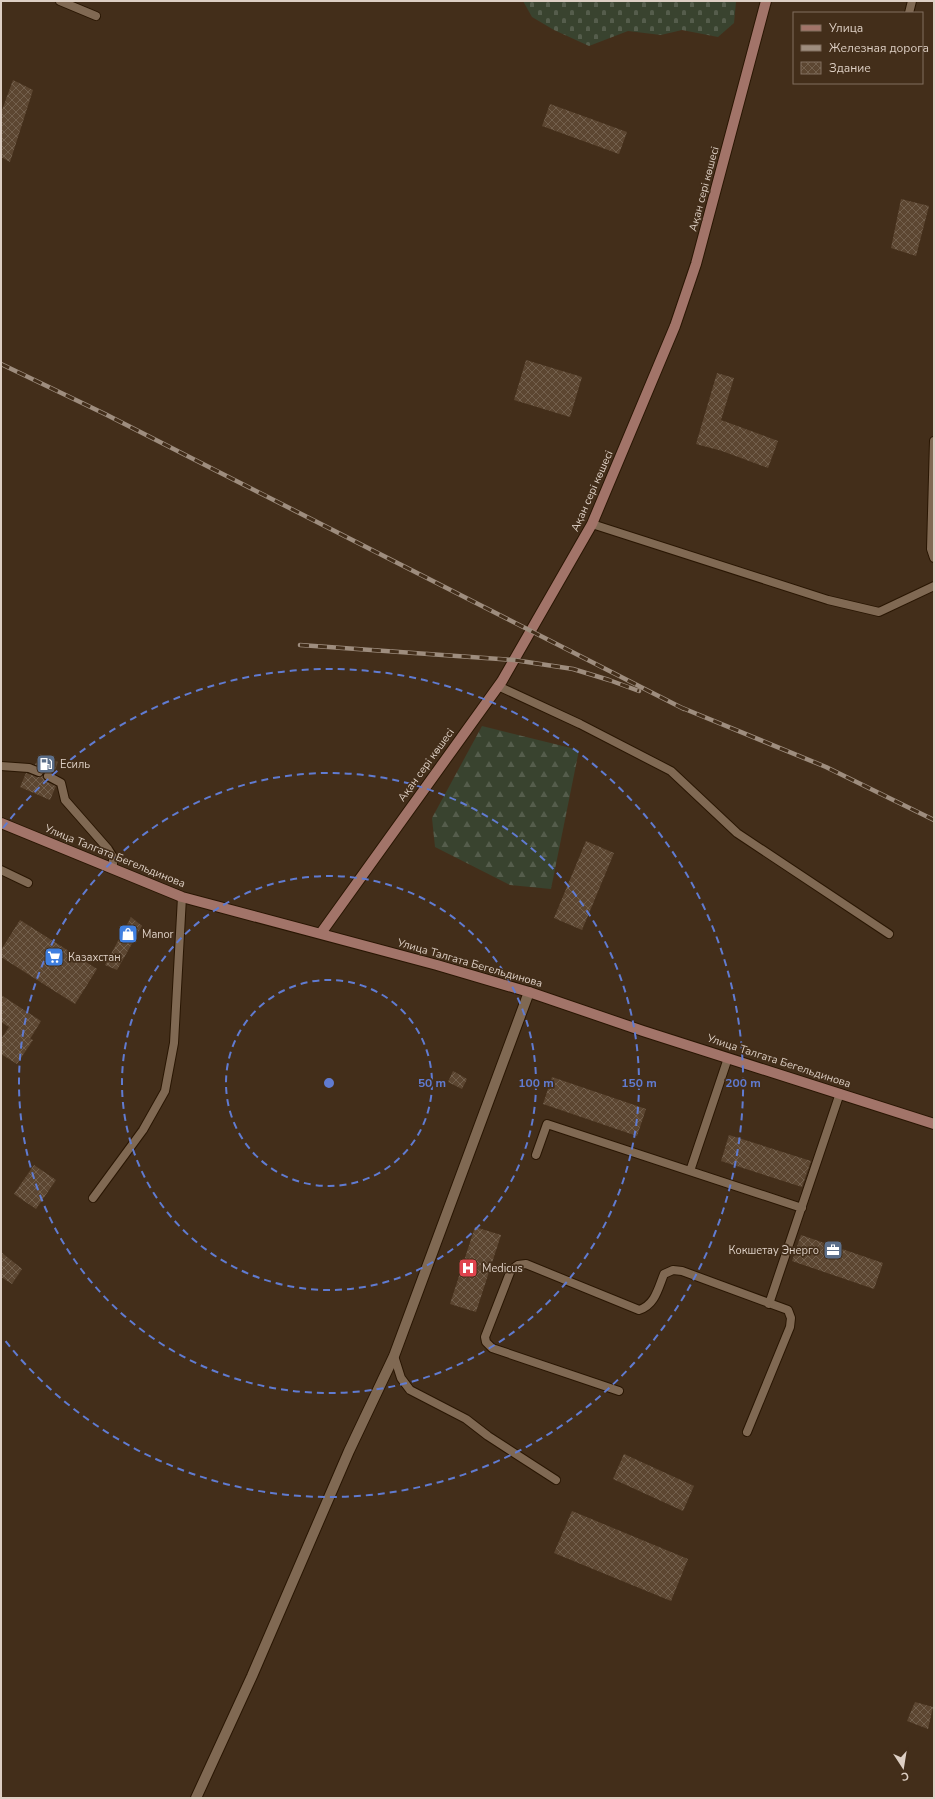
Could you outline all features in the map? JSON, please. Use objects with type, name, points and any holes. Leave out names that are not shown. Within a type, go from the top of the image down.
[{"type":"street","name":"Ақан сері көшесі","points":[[321,933],[498,686],[537,622],[592,524],[675,326],[696,264],[766,1]]},
{"type":"street","name":"Улица Талгата Бегельдинова","points":[[1,823],[182,896],[321,933],[529,992],[934,1124]]},
{"type":"street","points":[[196,1798],[252,1676],[349,1451],[394,1356],[529,992]]},
{"type":"lane","points":[[60,1],[96,16]]},
{"type":"lane","points":[[909,12],[912,1]]},
{"type":"lane","points":[[934,441],[931,549],[934,558]]},
{"type":"lane","points":[[592,524],[828,600],[879,612],[934,586]]},
{"type":"lane","points":[[498,686],[580,724],[671,772],[737,833],[889,934]]},
{"type":"lane","points":[[1,766],[29,768],[39,772]]},
{"type":"lane","points":[[48,776],[61,783],[65,800],[108,848],[113,857],[113,869]]},
{"type":"lane","points":[[1,870],[28,883]]},
{"type":"lane","points":[[93,1198],[143,1130],[165,1091],[174,1043],[182,896]]},
{"type":"lane","points":[[690,1171],[728,1058]]},
{"type":"lane","points":[[770,1304],[840,1093]]},
{"type":"lane","points":[[536,1154],[547,1124],[802,1208]]},
{"type":"lane","points":[[619,1392],[492,1348],[486,1342],[485,1337],[511,1270],[518,1265],[526,1264],[639,1310],[647,1308],[652,1303],[664,1274],[673,1270],[682,1271],[788,1310],[791,1318],[790,1327],[747,1432]]},
{"type":"lane","points":[[394,1356],[401,1378],[410,1390],[466,1419],[488,1436],[556,1480]]},
{"type":"green space","points":[[523,1],[736,2],[734,23],[718,37],[682,30],[661,35],[628,31],[589,46],[554,30],[532,17]]},
{"type":"green space","points":[[482,726],[579,750],[551,889],[510,885],[435,847],[432,818]]},
{"type":"building","points":[[13,80],[33,90],[10,162],[1,157],[1,113]]},
{"type":"building","points":[[550,104],[627,132],[619,154],[542,126]]},
{"type":"building","points":[[901,199],[929,206],[916,256],[891,248]]},
{"type":"building","points":[[526,360],[582,377],[570,417],[514,400]]},
{"type":"building","points":[[717,373],[734,378],[721,420],[778,441],[768,468],[722,451],[696,444]]},
{"type":"building","points":[[40,754],[58,762],[54,773],[48,771],[44,772],[43,768],[35,765]]},
{"type":"building","points":[[26,773],[37,777],[43,776],[45,781],[56,786],[50,800],[20,787]]},
{"type":"building","points":[[586,841],[614,853],[582,930],[554,918]]},
{"type":"building","points":[[131,917],[142,926],[117,970],[105,965]]},
{"type":"building","points":[[20,920],[97,969],[75,1004],[1,957],[1,950]]},
{"type":"building","points":[[1,995],[41,1021],[30,1039],[33,1040],[17,1064],[1,1054],[1,1039],[9,1027],[1,1022]]},
{"type":"building","points":[[453,1071],[467,1079],[462,1089],[448,1082]]},
{"type":"building","points":[[552,1077],[646,1109],[637,1136],[543,1104]]},
{"type":"building","points":[[729,1135],[811,1161],[802,1187],[721,1161]]},
{"type":"building","points":[[34,1165],[56,1180],[36,1209],[14,1194]]},
{"type":"building","name":"Medicus","points":[[475,1227],[501,1235],[476,1312],[450,1304]]},
{"type":"building","points":[[801,1235],[883,1263],[874,1289],[792,1261]]},
{"type":"building","points":[[1,1252],[22,1269],[12,1284],[1,1277]]},
{"type":"building","points":[[624,1454],[694,1486],[683,1511],[613,1479]]},
{"type":"building","points":[[572,1511],[688,1559],[671,1601],[554,1553]]},
{"type":"building","points":[[915,1702],[933,1707],[928,1729],[907,1721]]},
{"type":"railway","points":[[1,364],[105,414],[684,709]]},
{"type":"railway","points":[[300,645],[514,660],[573,669],[639,691]]},
{"type":"railway","points":[[680,707],[826,767],[934,820]]},
{"type":"place","name":"Есиль","points":[[46,764]]},
{"type":"place","name":"Manor","points":[[128,934]]},
{"type":"place","name":"Казахстан","points":[[54,957]]},
{"type":"place","name":"Кокшетау Энерго","points":[[833,1250]]},
{"type":"place","name":"Medicus","points":[[468,1268]]}]
